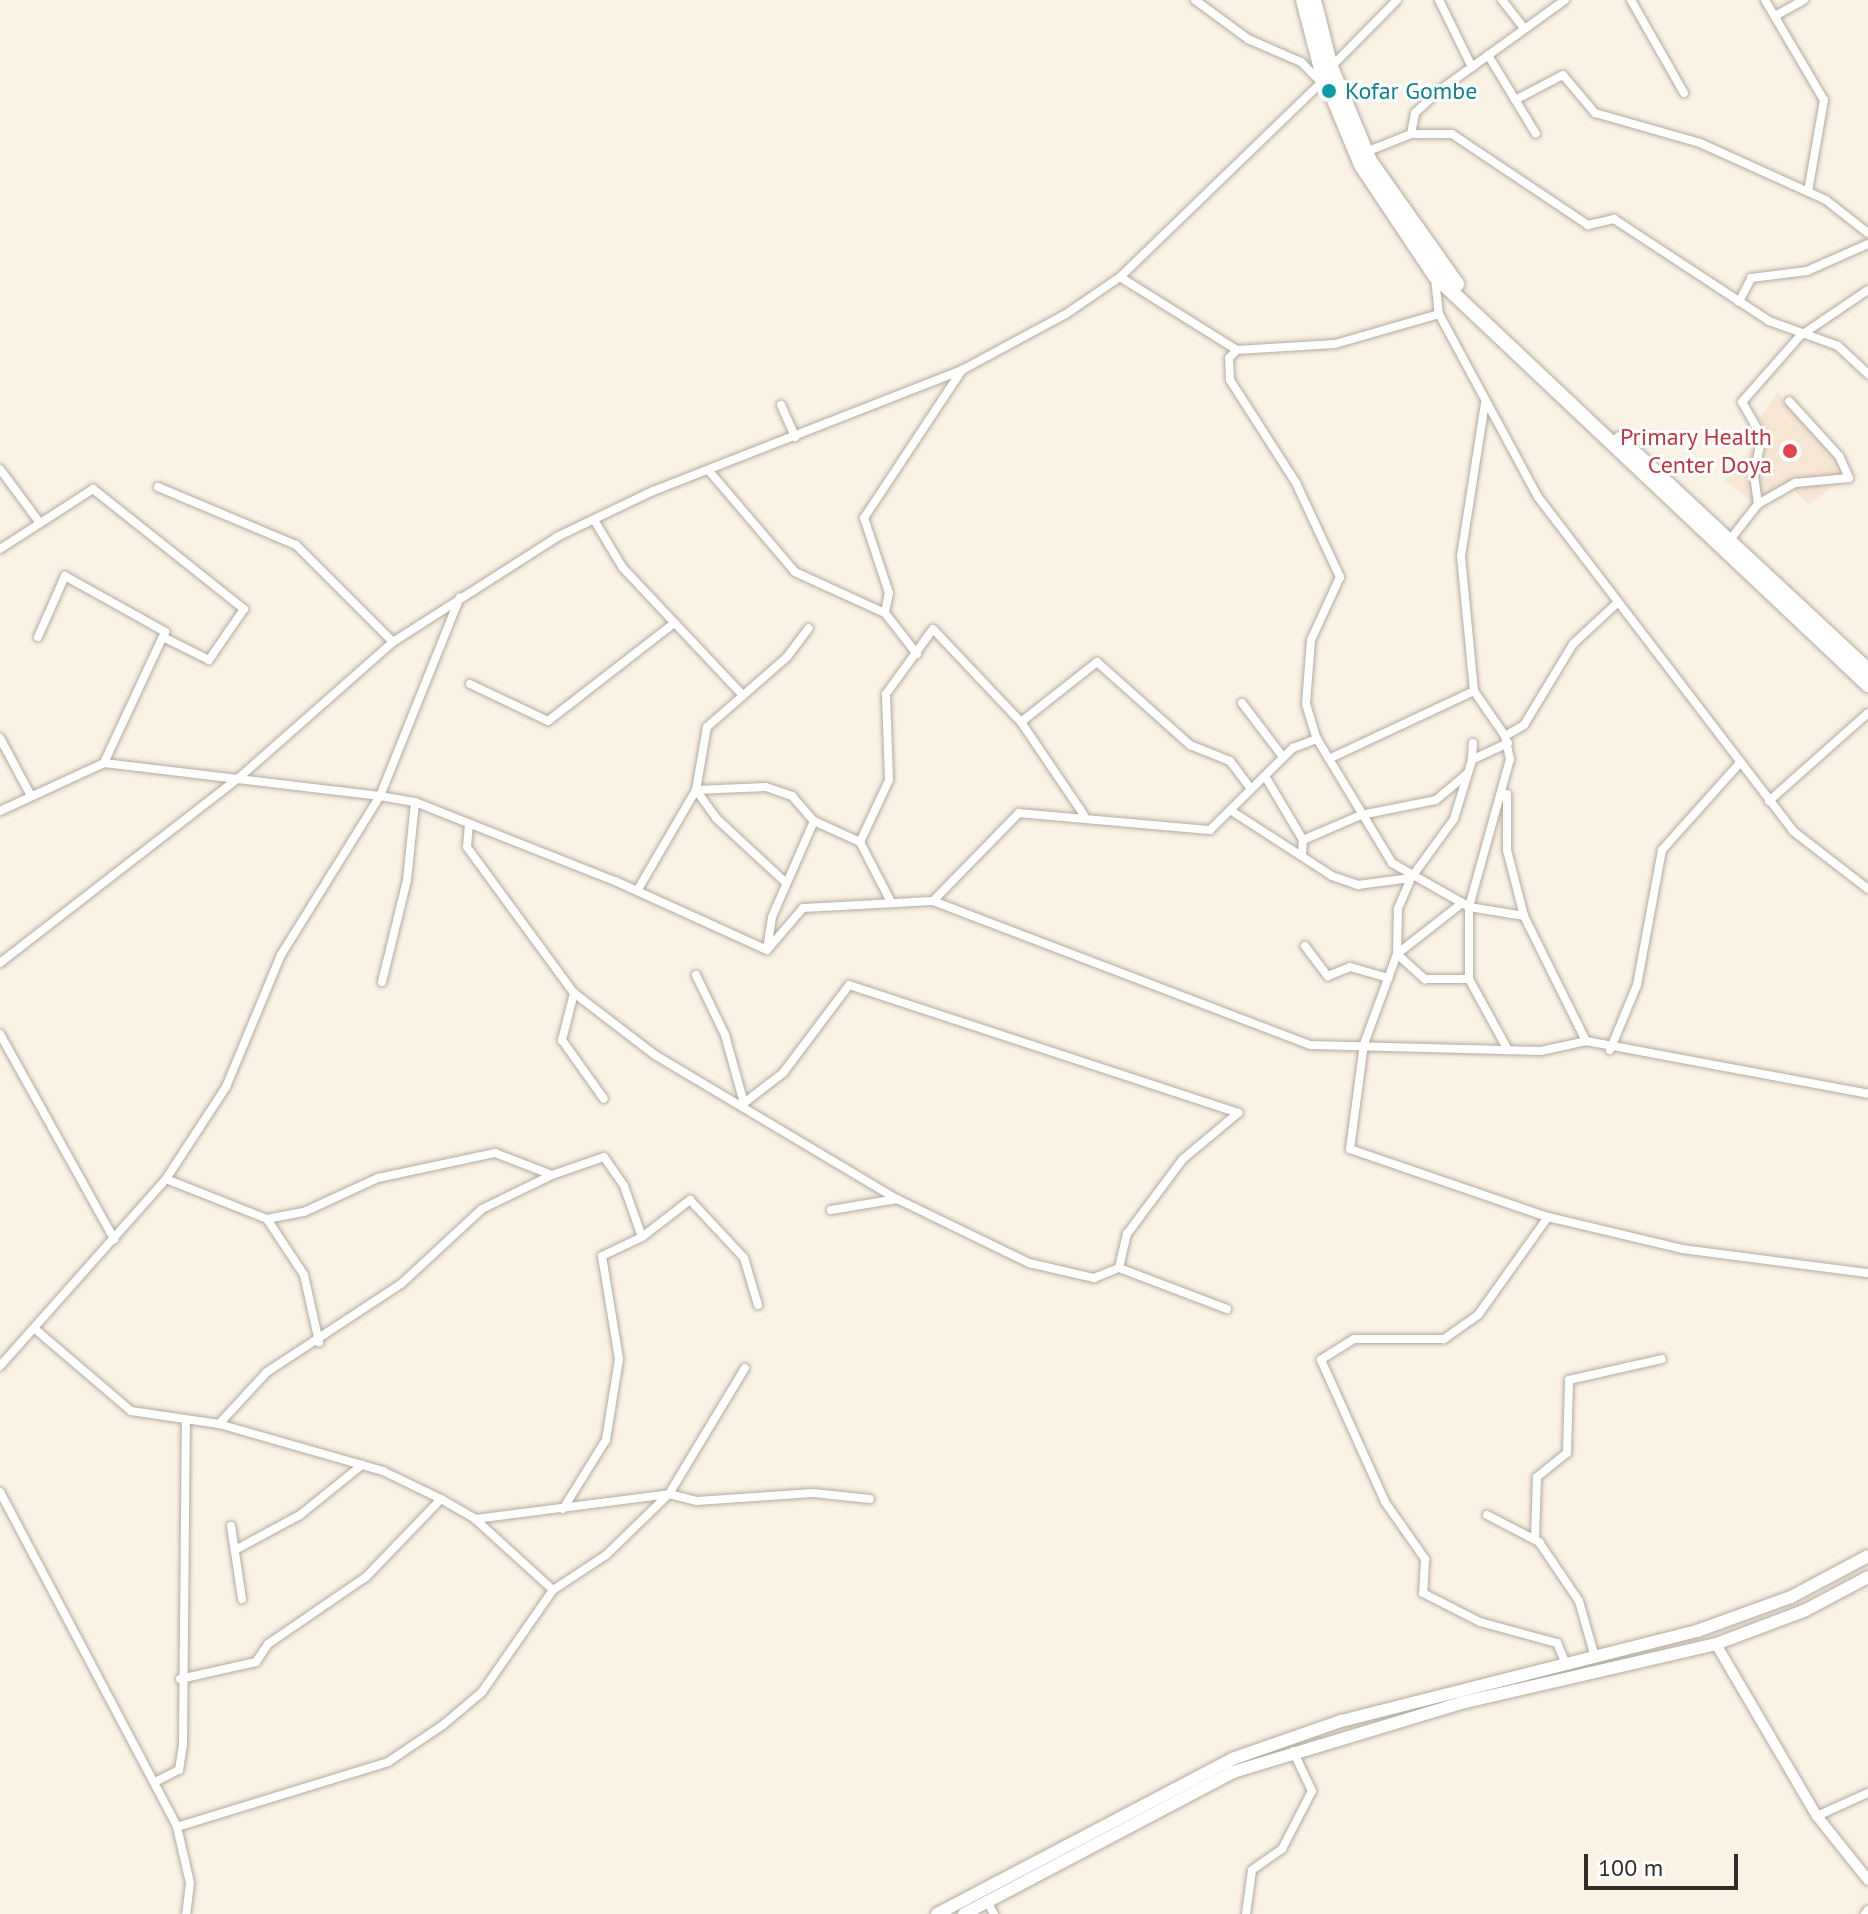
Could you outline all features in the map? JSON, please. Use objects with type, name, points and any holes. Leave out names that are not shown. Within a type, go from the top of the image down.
[{"type":"highway","points":[[1303,0],[1326,76],[1377,194],[1435,276],[1868,685]]},
{"type":"highway","points":[[1314,0],[1326,76],[1366,152],[1448,275],[1868,670]]},
{"type":"main road","points":[[937,1914],[1232,1759],[1341,1721],[1595,1657],[1755,1611],[1868,1556]]},
{"type":"main road","points":[[964,1914],[1160,1806],[1292,1750],[1716,1644],[1804,1611],[1868,1577]]},
{"type":"street","points":[[1195,0],[1248,39],[1326,76]]},
{"type":"street","points":[[0,963],[242,775],[393,642],[460,597],[594,520],[962,370],[1120,277],[1326,76],[1397,0]]},
{"type":"street","points":[[1439,0],[1472,67]]},
{"type":"street","points":[[1502,0],[1523,27]]},
{"type":"street","points":[[1411,134],[1415,113],[1523,27],[1565,0]]},
{"type":"street","points":[[1631,0],[1684,93]]},
{"type":"street","points":[[1765,0],[1824,100],[1808,192]]},
{"type":"street","points":[[1775,16],[1804,0]]},
{"type":"street","points":[[1488,55],[1536,134]]},
{"type":"street","points":[[1515,100],[1563,75],[1595,113],[1700,143],[1808,192],[1868,233]]},
{"type":"street","points":[[1366,152],[1411,134],[1452,134],[1551,204],[1588,225],[1614,219],[1739,302],[1800,336],[1838,346],[1868,374]]},
{"type":"street","points":[[1739,302],[1751,278],[1807,271],[1868,244]]},
{"type":"street","points":[[1435,276],[1439,314],[1538,497],[1616,604],[1769,801],[1809,847],[1868,889]]},
{"type":"street","points":[[1120,277],[1237,350],[1335,344],[1439,314]]},
{"type":"street","points":[[1758,504],[1754,474],[1762,437],[1742,402],[1800,336],[1868,290]]},
{"type":"street","points":[[1237,350],[1229,358],[1230,380],[1296,483],[1340,577],[1311,640],[1306,704],[1317,739],[1333,757],[1361,815],[1390,862],[1411,878],[1465,905],[1524,916]]},
{"type":"street","points":[[885,613],[889,593],[864,518],[962,370]]},
{"type":"street","points":[[1729,541],[1758,504],[1795,483],[1844,481],[1850,473],[1789,401]]},
{"type":"street","points":[[1485,402],[1461,547],[1474,691],[1506,740],[1507,850],[1524,916],[1586,1041]]},
{"type":"street","points":[[781,405],[795,437]]},
{"type":"street","points":[[0,469],[40,523]]},
{"type":"street","points":[[710,472],[795,572],[885,613],[917,654]]},
{"type":"street","points":[[158,487],[296,545],[393,642]]},
{"type":"street","points":[[0,549],[93,489],[244,609],[209,660],[165,638],[161,627],[65,576],[38,637]]},
{"type":"street","points":[[594,520],[623,568],[741,693]]},
{"type":"street","points":[[0,1366],[166,1179],[226,1087],[281,955],[380,796],[460,597]]},
{"type":"street","points":[[1472,760],[1524,725],[1573,644],[1616,604]]},
{"type":"street","points":[[470,684],[548,721],[673,624]]},
{"type":"street","points":[[637,891],[696,790],[699,744],[741,693],[787,657],[809,628]]},
{"type":"street","points":[[860,842],[889,780],[886,694],[935,629],[1021,722],[1084,815]]},
{"type":"street","points":[[104,763],[165,638]]},
{"type":"street","points":[[1021,722],[1097,662],[1190,745],[1230,761],[1250,788]]},
{"type":"street","points":[[1333,757],[1474,691]]},
{"type":"street","points":[[1242,703],[1283,757]]},
{"type":"street","points":[[1769,801],[1868,713]]},
{"type":"street","points":[[0,738],[30,794]]},
{"type":"street","points":[[933,901],[1016,815],[1084,815],[1210,830],[1283,757],[1317,739]]},
{"type":"street","points":[[1473,743],[1472,760],[1454,819],[1411,878],[1398,909],[1397,954],[1364,1044],[1350,1149],[1548,1217],[1682,1249],[1868,1273]]},
{"type":"street","points":[[0,811],[30,794],[104,763],[242,775],[415,802],[637,891],[767,950]]},
{"type":"street","points":[[1610,1050],[1637,985],[1662,850],[1739,764]]},
{"type":"street","points":[[1303,840],[1361,815],[1436,800],[1468,773]]},
{"type":"street","points":[[1265,776],[1303,840],[1302,855]]},
{"type":"street","points":[[1507,781],[1465,905],[1469,979],[1508,1050]]},
{"type":"street","points":[[696,790],[766,787],[792,796],[814,821],[860,842],[891,902]]},
{"type":"street","points":[[696,790],[716,818],[785,882]]},
{"type":"street","points":[[382,982],[407,880],[415,802]]},
{"type":"street","points":[[1230,810],[1353,884],[1411,878]]},
{"type":"street","points":[[767,950],[785,882],[814,821]]},
{"type":"street","points":[[469,824],[467,847],[574,993],[655,1055],[744,1103],[897,1199],[1029,1263],[1094,1278],[1119,1268],[1227,1309]]},
{"type":"street","points":[[767,950],[803,908],[933,901],[1311,1045],[1508,1050],[1586,1041],[1610,1050],[1868,1094]]},
{"type":"street","points":[[1397,954],[1465,905]]},
{"type":"street","points":[[1305,946],[1328,976],[1350,967],[1388,978]]},
{"type":"street","points":[[1397,954],[1425,979],[1469,979]]},
{"type":"street","points":[[696,975],[725,1035],[744,1103]]},
{"type":"street","points":[[744,1103],[783,1073],[849,985],[1238,1113],[1183,1159],[1127,1234],[1119,1268]]},
{"type":"street","points":[[574,993],[562,1040],[604,1099]]},
{"type":"street","points":[[0,1034],[114,1239]]},
{"type":"street","points":[[166,1179],[267,1219],[304,1212],[378,1178],[495,1153],[552,1175]]},
{"type":"street","points":[[219,1424],[267,1372],[319,1342],[401,1284],[482,1209],[552,1175],[604,1157],[624,1186],[642,1237]]},
{"type":"street","points":[[831,1210],[897,1199]]},
{"type":"street","points":[[563,1509],[606,1440],[619,1359],[602,1256],[642,1237],[690,1200],[744,1258],[758,1305]]},
{"type":"street","points":[[1548,1217],[1478,1315],[1444,1339],[1354,1339],[1321,1360],[1385,1502],[1425,1559],[1423,1593],[1480,1622],[1557,1643],[1566,1664]]},
{"type":"street","points":[[267,1219],[304,1275],[319,1342]]},
{"type":"street","points":[[35,1329],[131,1411],[219,1424],[276,1446],[362,1465],[441,1499],[475,1519],[553,1590]]},
{"type":"street","points":[[1535,1539],[1537,1477],[1567,1453],[1569,1380],[1662,1359]]},
{"type":"street","points":[[177,1827],[388,1762],[482,1692],[553,1590],[606,1555],[669,1494],[745,1368]]},
{"type":"street","points":[[155,1782],[180,1766],[186,1421]]},
{"type":"street","points":[[237,1549],[300,1515],[362,1465]]},
{"type":"street","points":[[0,1492],[177,1827],[190,1883],[186,1914]]},
{"type":"street","points":[[475,1519],[669,1494],[697,1501],[813,1493],[870,1499]]},
{"type":"street","points":[[180,1679],[256,1662],[268,1644],[366,1577],[441,1499]]},
{"type":"street","points":[[1487,1515],[1535,1539],[1579,1601],[1595,1657]]},
{"type":"street","points":[[231,1526],[237,1549],[242,1599]]},
{"type":"street","points":[[1716,1644],[1817,1816],[1868,1880]]},
{"type":"street","points":[[1246,1914],[1252,1870],[1282,1849],[1312,1791],[1292,1750]]},
{"type":"street","points":[[1817,1816],[1868,1793]]},
{"type":"street","points":[[987,1901],[994,1914]]},
{"type":"shaded area","name":"Primary Health Center Doya","points":[[1778,392],[1851,473],[1808,505],[1792,488],[1760,508],[1725,481],[1767,429],[1759,419]]},
{"type":"place","name":"Kofar Gombe","points":[[1329,91]]},
{"type":"place","name":"Primary Health Center Doya","points":[[1790,451]]}]
